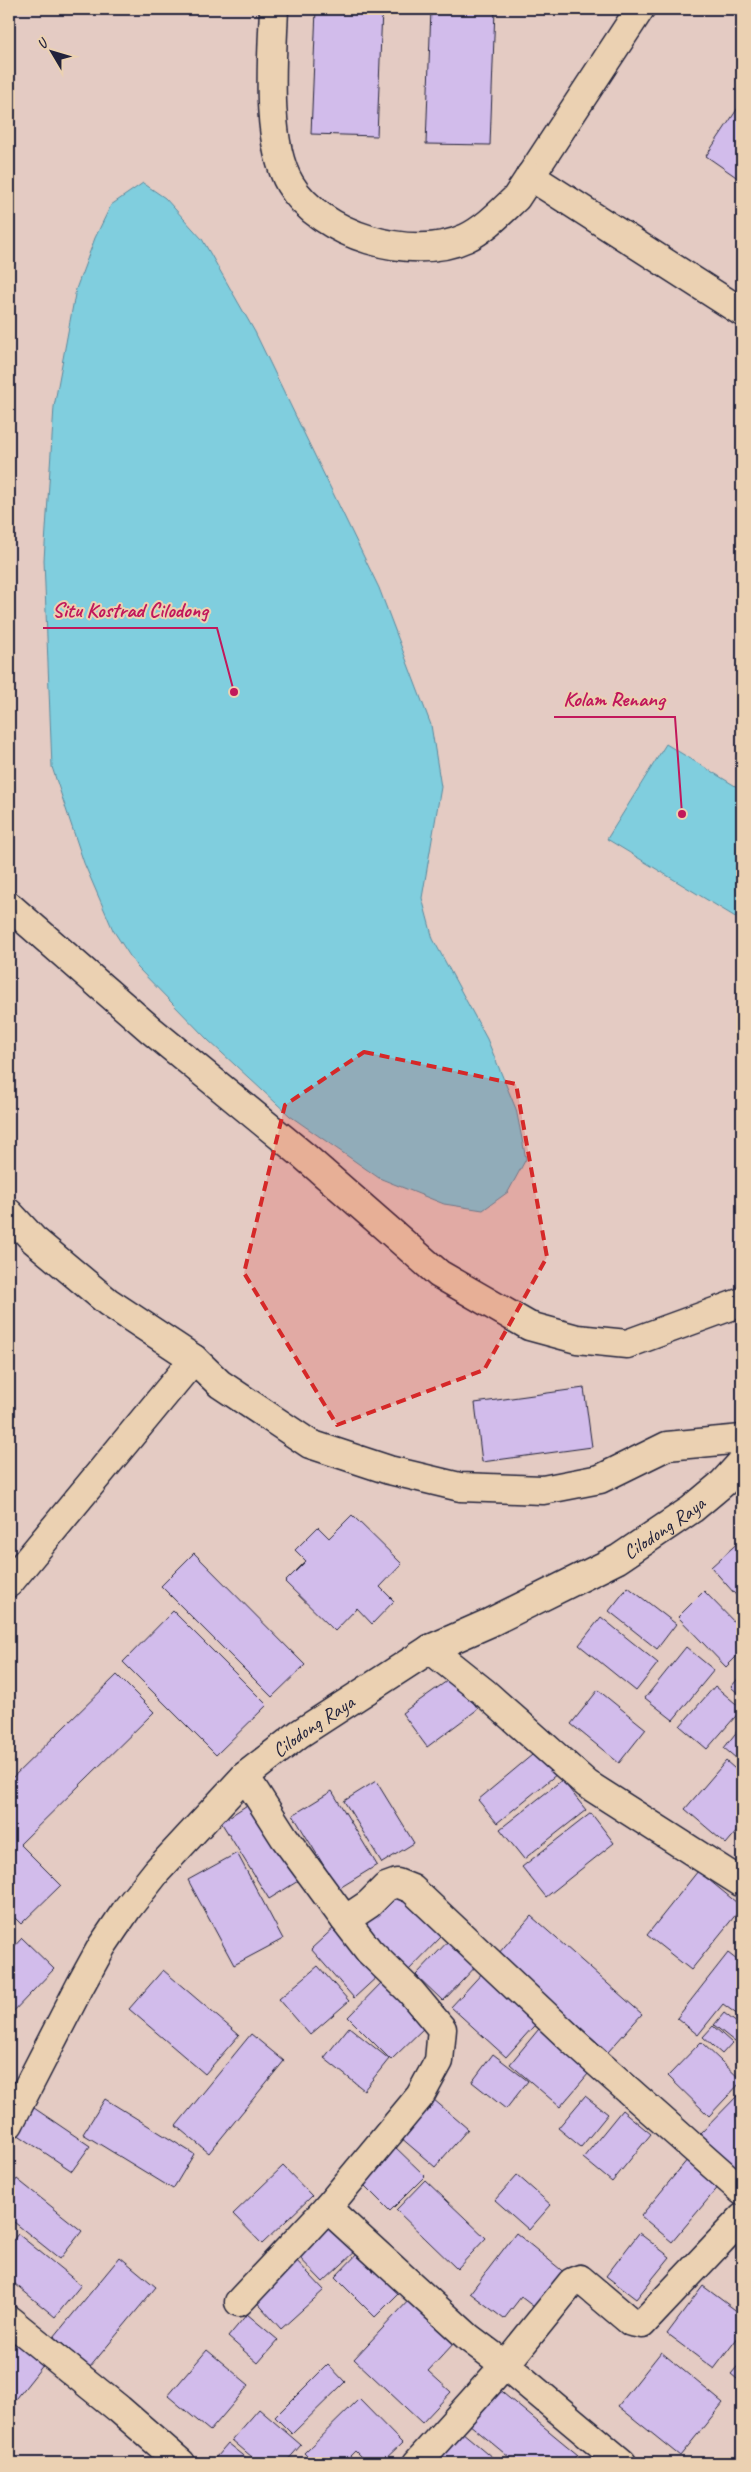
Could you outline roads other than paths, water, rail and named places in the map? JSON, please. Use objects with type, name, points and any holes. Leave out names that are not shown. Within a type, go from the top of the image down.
[{"type":"street","points":[[274,9],[272,61],[275,144],[290,184],[307,206],[328,223],[357,237],[412,247],[442,245],[466,238],[491,222],[516,198],[640,9]]},
{"type":"street","points":[[530,176],[742,312]]},
{"type":"street","points":[[9,906],[151,1030],[303,1155],[438,1274],[521,1322],[529,1326],[577,1339],[627,1344],[742,1302]]},
{"type":"street","points":[[9,1213],[34,1240],[108,1302],[194,1359],[220,1384],[310,1444],[389,1470],[460,1486],[543,1490],[600,1479],[667,1446],[742,1439]]},
{"type":"street","points":[[9,1583],[194,1359]]},
{"type":"street","name":"Cilodong Raya","points":[[9,2124],[80,1986],[127,1909],[156,1871],[245,1776],[299,1734],[430,1649],[489,1623],[618,1559],[692,1509],[723,1483],[742,1462]]},
{"type":"street","points":[[430,1649],[485,1693],[587,1784],[742,1883]]},
{"type":"street","points":[[239,2302],[328,2208],[420,2096],[439,2061],[442,2029],[411,1992],[369,1951],[284,1837],[245,1776]]},
{"type":"street","points":[[345,1920],[369,1904],[386,1887],[397,1883],[412,1889],[574,2042],[742,2190]]},
{"type":"street","points":[[328,2208],[469,2338],[505,2365],[622,2463]]},
{"type":"street","points":[[416,2463],[505,2365],[576,2279],[580,2279],[631,2322],[642,2324],[742,2218]]},
{"type":"street","points":[[9,2320],[120,2409],[181,2463]]},
{"type":"water","points":[[143,183],[165,198],[202,239],[255,332],[379,588],[431,725],[441,787],[422,898],[433,939],[487,1039],[516,1109],[526,1159],[508,1192],[483,1210],[444,1204],[379,1178],[290,1116],[208,1040],[137,967],[113,930],[84,863],[52,767],[44,560],[54,407],[76,289],[95,238],[111,205]]},
{"type":"water","points":[[666,744],[742,790],[742,921],[607,839]]},
{"type":"place","name":"Situ Kostrad Cilodong","points":[[234,692]]},
{"type":"place","name":"Kolam Renang","points":[[682,814]]}]
